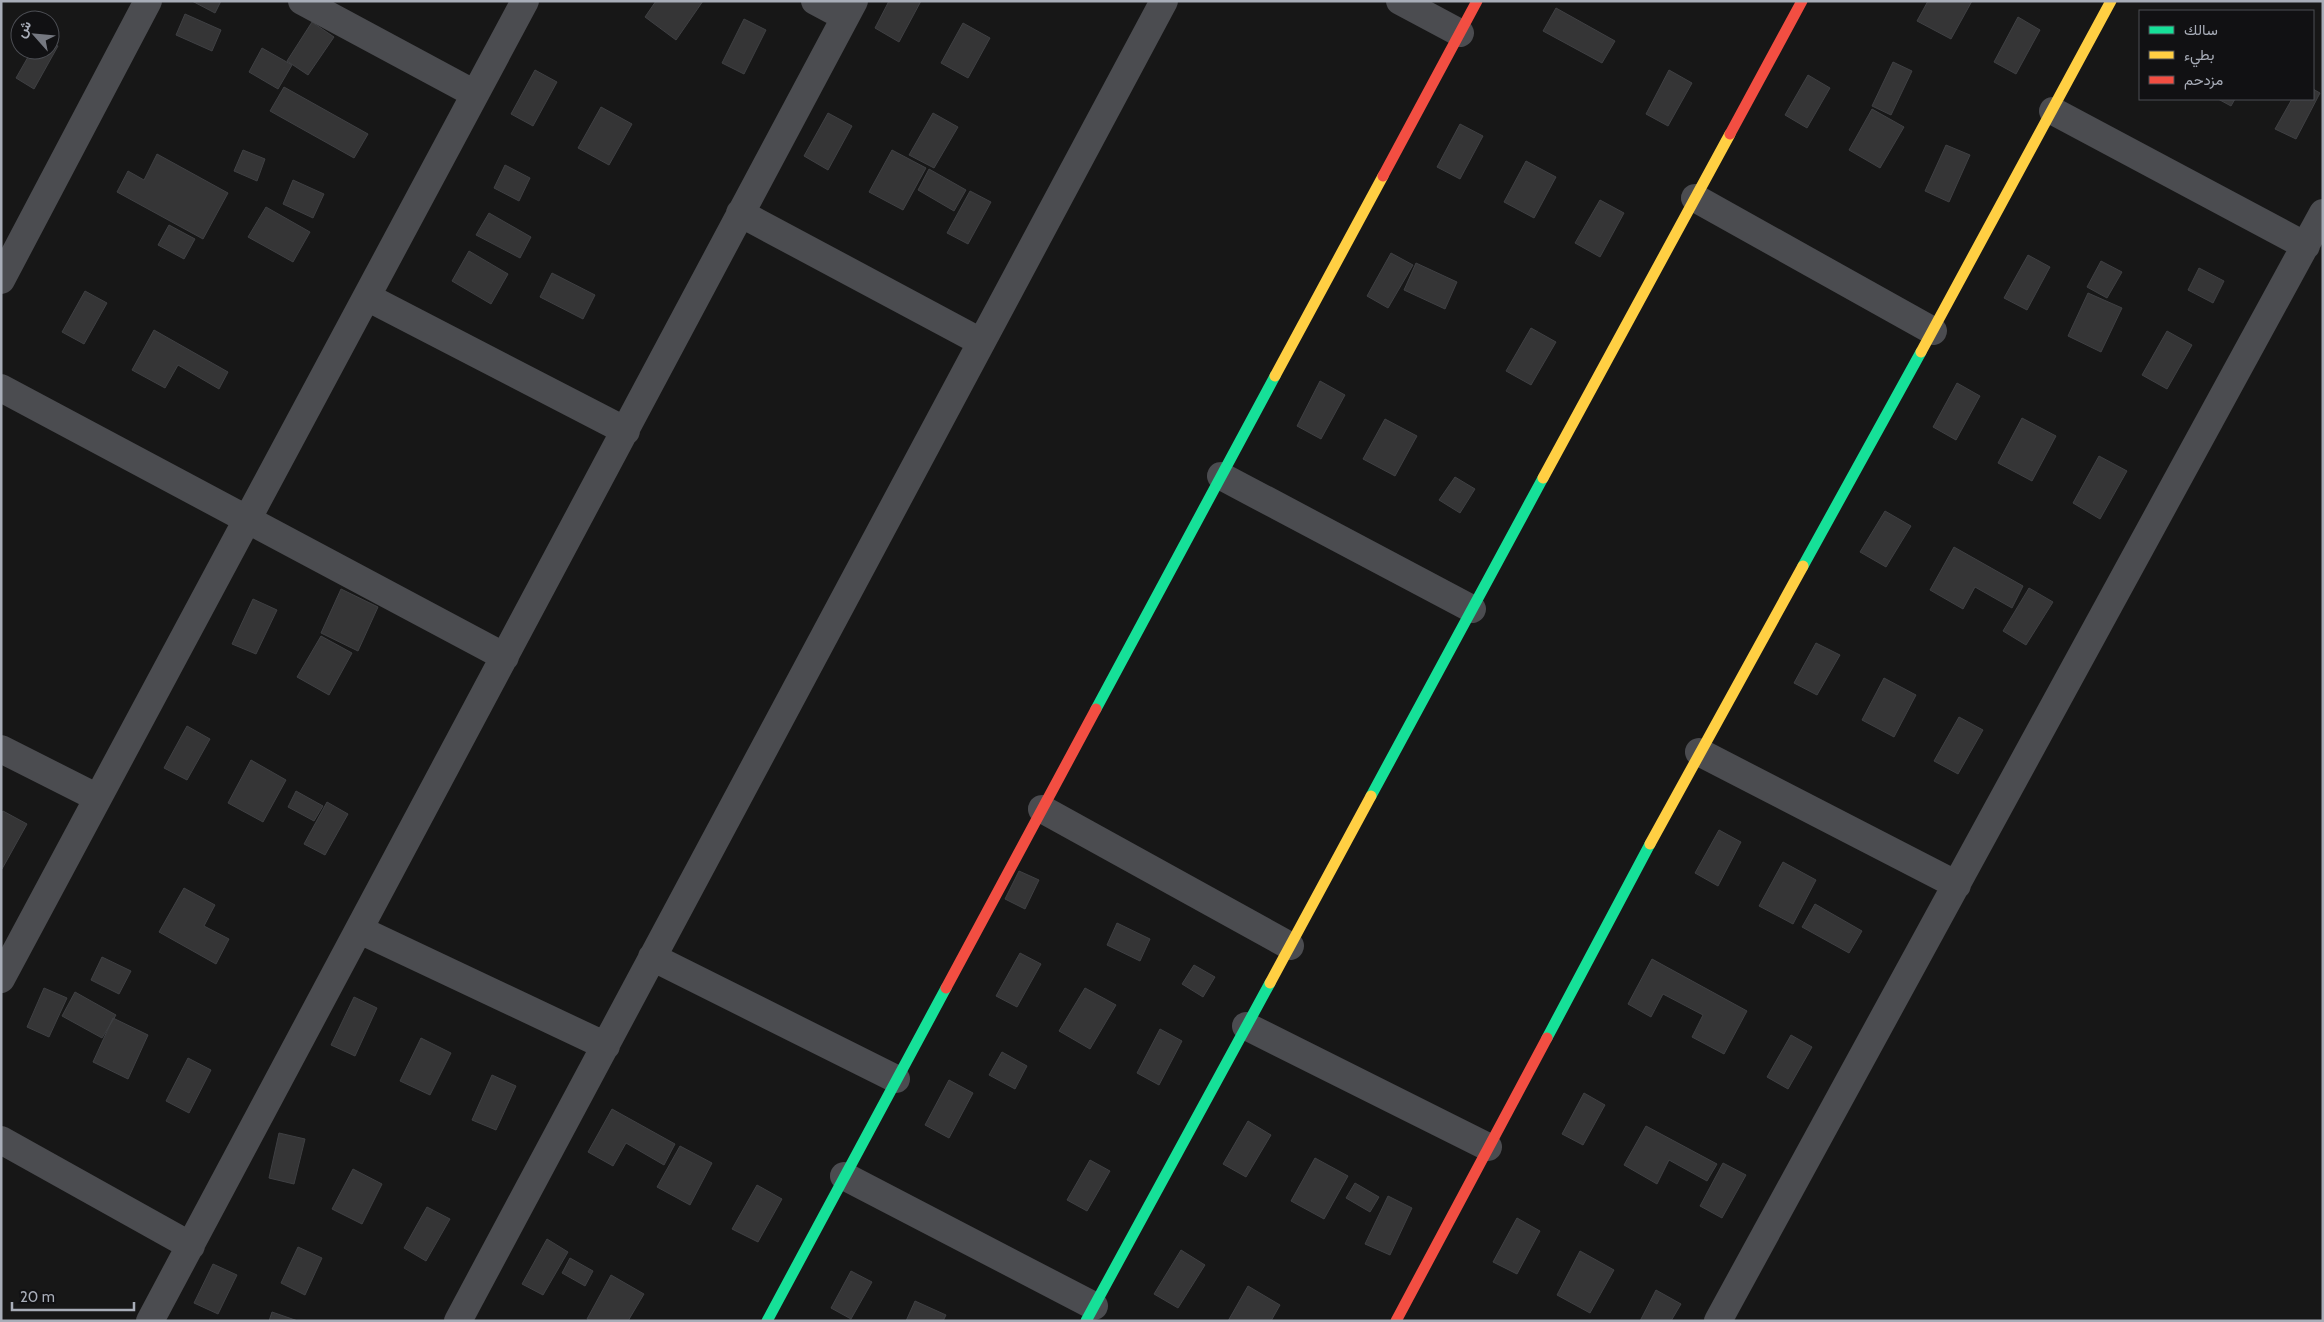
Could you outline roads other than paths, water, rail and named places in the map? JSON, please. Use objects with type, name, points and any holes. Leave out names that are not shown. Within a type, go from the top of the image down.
[{"type":"street","points":[[302,1],[475,94]]},
{"type":"street","points":[[1,979],[525,1]]},
{"type":"street","points":[[150,1321],[850,9],[815,1]]},
{"type":"street","points":[[458,1321],[1164,1]]},
{"type":"street","points":[[1400,1],[1460,33]]},
{"type":"street","points":[[767,1321],[1477,1]]},
{"type":"street","points":[[844,1176],[1090,1313],[1802,1]]},
{"type":"street","points":[[1396,1321],[1699,752],[1933,332],[2111,1]]},
{"type":"street","points":[[1,280],[147,2]]},
{"type":"street","points":[[2053,111],[2306,246]]},
{"type":"street","points":[[1695,198],[1933,332]]},
{"type":"street","points":[[740,213],[982,342]]},
{"type":"street","points":[[1718,1321],[2323,213]]},
{"type":"street","points":[[366,297],[626,431]]},
{"type":"street","points":[[1,388],[505,658]]},
{"type":"street","points":[[1221,476],[1472,608]]},
{"type":"street","points":[[1,749],[98,798]]},
{"type":"street","points":[[1699,752],[1957,885]]},
{"type":"street","points":[[1042,809],[1290,946]]},
{"type":"street","points":[[360,930],[606,1046]]},
{"type":"street","points":[[652,957],[896,1079]]},
{"type":"street","points":[[1246,1026],[1488,1147]]},
{"type":"street","points":[[1,1140],[191,1246]]}]
